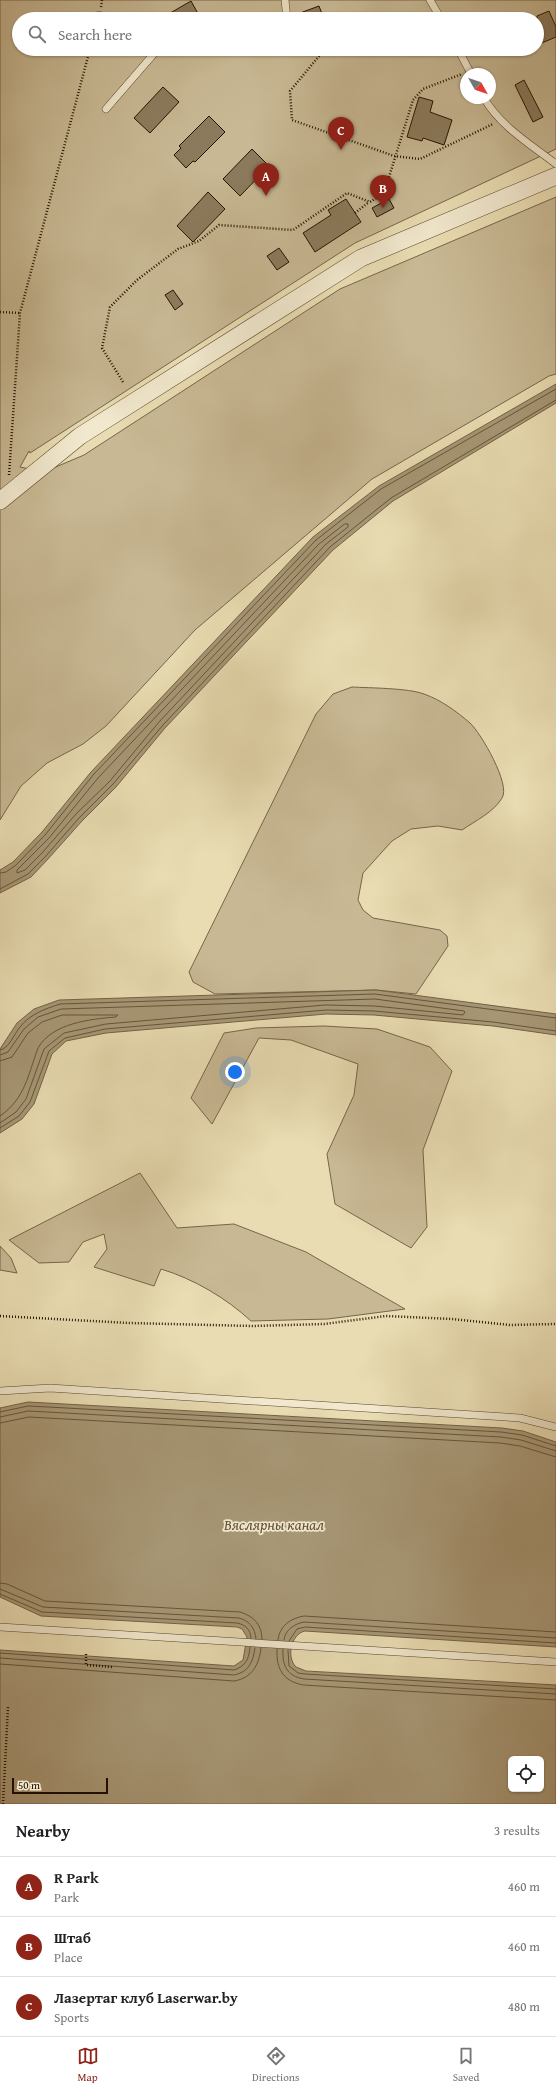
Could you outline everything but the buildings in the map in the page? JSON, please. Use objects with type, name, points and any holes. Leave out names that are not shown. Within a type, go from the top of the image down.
[{"type":"street","points":[[4,499],[80,436],[361,258],[556,176]]},
{"type":"lane","points":[[286,0],[287,12]]},
{"type":"lane","points":[[430,0],[437,12]]},
{"type":"lane","points":[[106,109],[152,56]]},
{"type":"lane","points":[[462,56],[468,68]]},
{"type":"lane","points":[[489,104],[508,128],[556,164]]},
{"type":"lane","points":[[0,1391],[50,1388],[353,1406],[520,1418],[556,1427]]},
{"type":"lane","points":[[0,1627],[556,1662]]},
{"type":"path","points":[[4,499],[20,313],[88,56]]},
{"type":"path","points":[[319,56],[290,91],[292,120],[394,156],[420,159],[501,120]]},
{"type":"path","points":[[355,213],[384,193],[394,156],[413,100],[423,89],[460,76]]},
{"type":"path","points":[[123,382],[102,348],[110,307],[137,280],[178,249],[199,241],[219,225],[293,230],[348,194],[370,202]]},
{"type":"path","points":[[0,312],[20,313]]},
{"type":"path","points":[[0,1316],[129,1323],[252,1326],[324,1324],[386,1316],[452,1319],[510,1325],[556,1324]]},
{"type":"path","points":[[86,1654],[86,1665],[112,1667]]},
{"type":"path","points":[[3,1804],[8,1707]]},
{"type":"shaded area","points":[[0,0],[556,0],[556,149],[355,243],[30,453],[29,451],[20,467],[44,472],[84,455],[340,289],[556,197],[556,374],[549,376],[372,479],[195,630],[106,726],[83,744],[47,763],[21,786],[0,820]]},
{"type":"shaded area","points":[[352,687],[409,691],[430,696],[459,714],[470,723],[481,737],[499,771],[504,791],[499,803],[489,812],[462,830],[438,826],[411,829],[392,841],[363,873],[358,900],[363,910],[373,918],[440,930],[447,936],[448,946],[416,994],[376,990],[215,994],[193,982],[189,972],[316,714],[333,694]]},
{"type":"shaded area","points":[[324,1026],[377,1029],[430,1047],[452,1071],[423,1150],[427,1227],[411,1248],[335,1204],[327,1154],[354,1095],[358,1064],[291,1040],[259,1038],[212,1124],[191,1098],[224,1033],[256,1028]]},
{"type":"shaded area","points":[[140,1173],[177,1228],[234,1224],[306,1252],[405,1309],[328,1319],[251,1321],[209,1290],[173,1273],[161,1269],[154,1286],[94,1267],[107,1249],[104,1234],[83,1242],[69,1262],[39,1263],[9,1240]]},
{"type":"shaded area","points":[[0,1246],[11,1258],[17,1273],[0,1270]]},
{"type":"water","points":[[556,384],[556,403],[393,501],[333,550],[165,728],[116,787],[82,821],[31,877],[0,893],[0,870],[13,862],[42,832],[91,772],[313,537],[379,486]]},
{"type":"water","points":[[376,990],[556,1014],[556,1035],[493,1026],[374,1015],[326,1014],[106,1033],[66,1041],[52,1054],[34,1104],[22,1119],[0,1133],[0,1049],[17,1023],[34,1009],[59,1000]]},
{"type":"water","name":"Вяслярны канал","points":[[28,1402],[502,1428],[523,1431],[556,1442],[556,1647],[305,1631],[296,1636],[293,1641],[291,1658],[296,1667],[306,1671],[556,1685],[556,1804],[0,1804],[0,1650],[234,1666],[243,1660],[247,1637],[242,1629],[237,1627],[41,1616],[0,1597],[0,1408]]},
{"type":"place","name":"Лазертаг клуб Laserwar.by","points":[[341,150]]},
{"type":"place","name":"R Park","points":[[266,196]]},
{"type":"place","name":"Штаб","points":[[383,208]]}]
